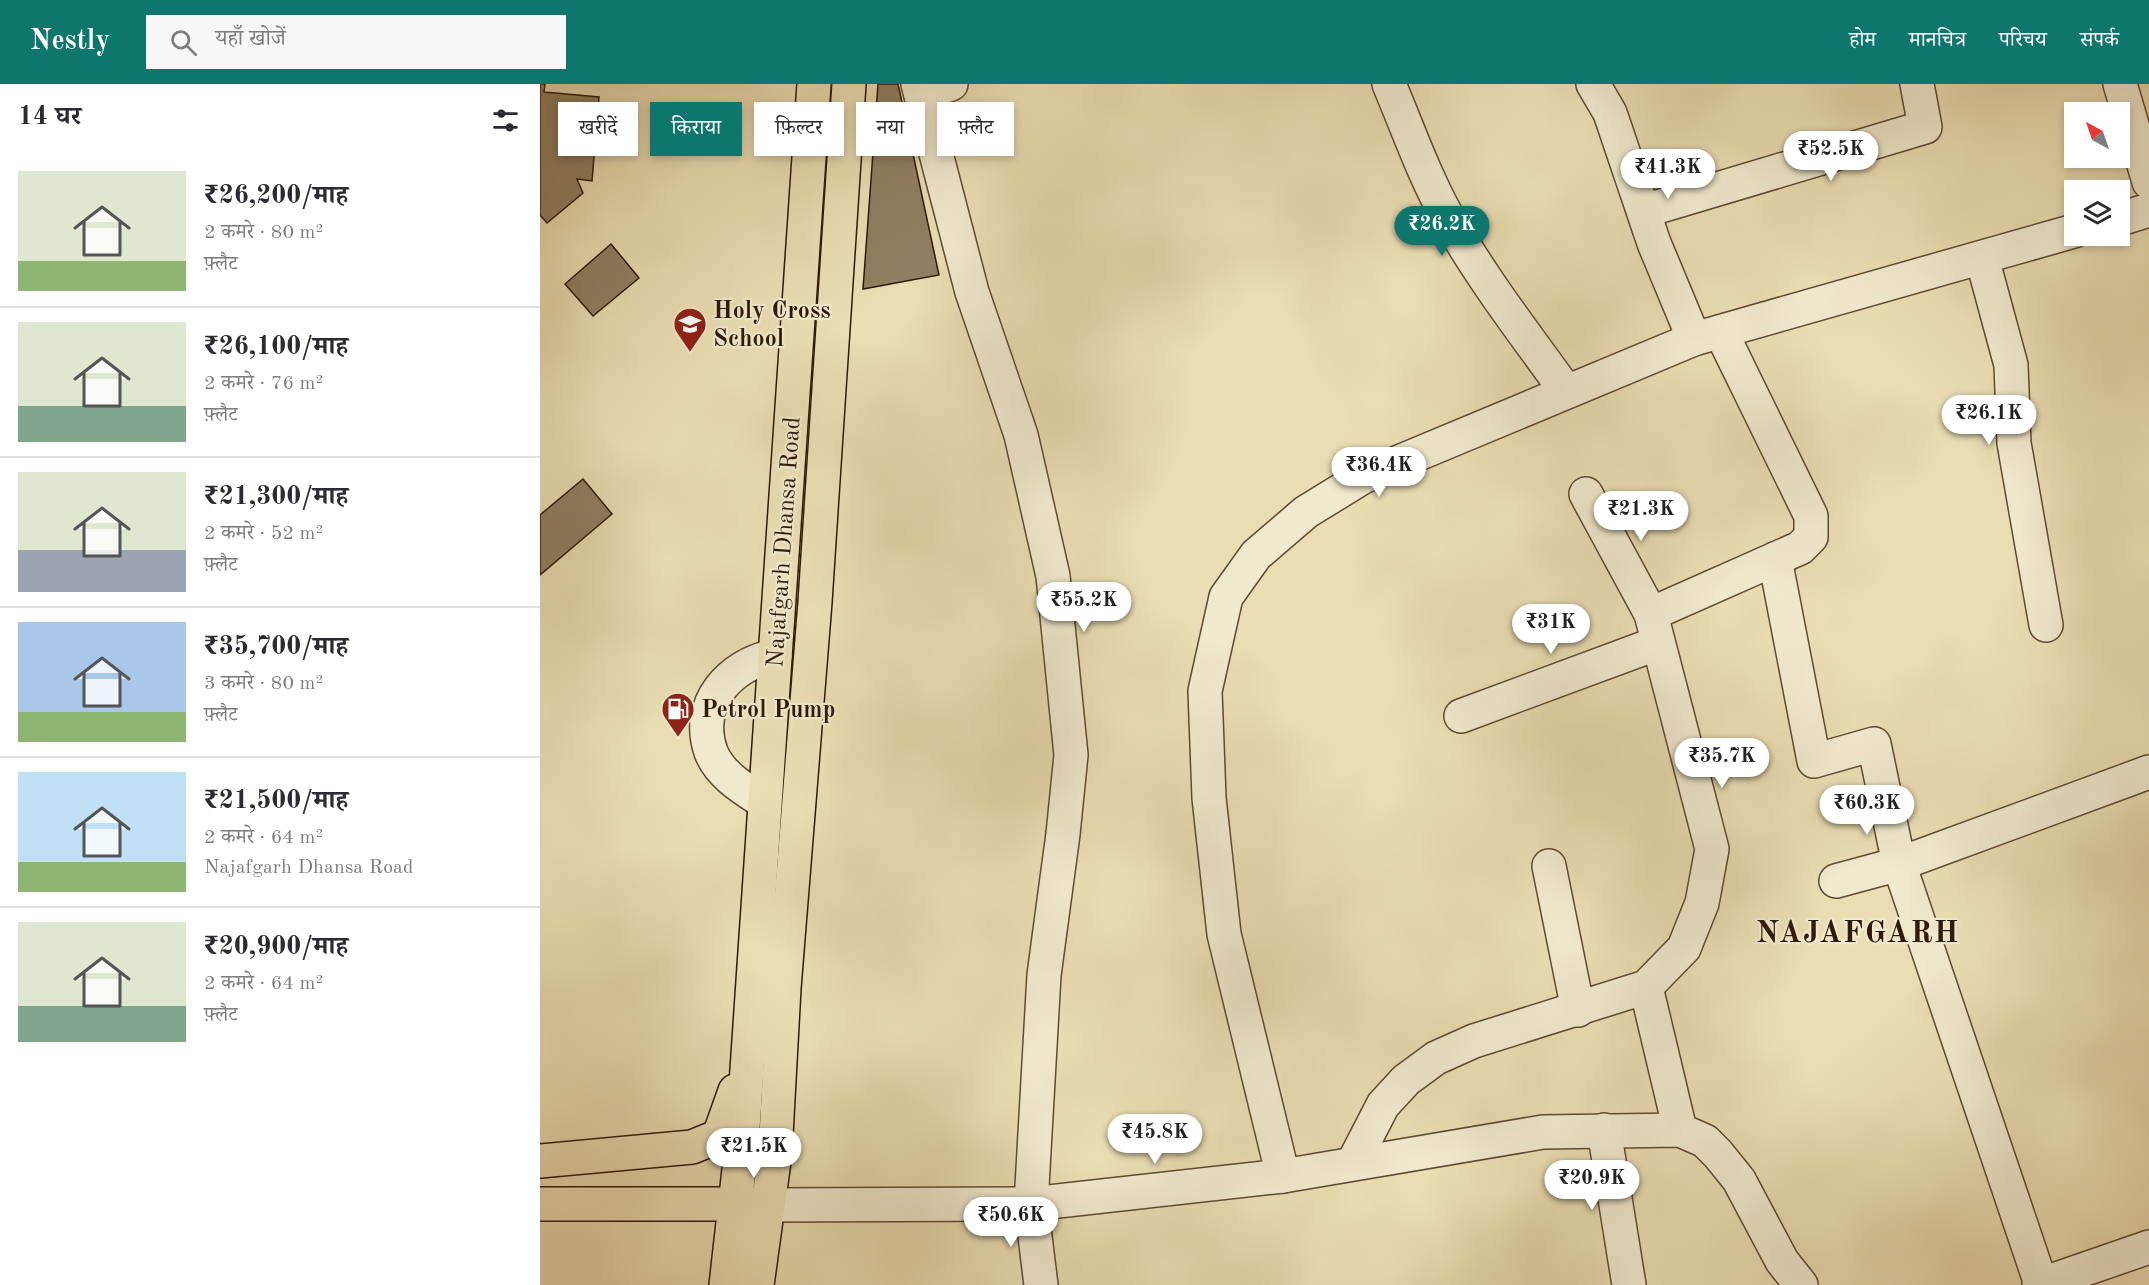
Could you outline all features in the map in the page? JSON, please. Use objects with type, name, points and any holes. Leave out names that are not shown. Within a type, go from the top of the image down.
[{"type":"main road","name":"Najafgarh Dhansa Road","points":[[726,1285],[742,1143],[750,1034],[764,801],[802,289],[814,84]]},
{"type":"main road","points":[[757,1285],[775,1154],[784,988],[814,613],[849,84]]},
{"type":"main road","points":[[540,1161],[692,1147],[719,1136],[735,1092],[750,1034]]},
{"type":"main road","points":[[540,1204],[736,1203],[768,1205]]},
{"type":"street","points":[[951,84],[919,89],[972,292],[1021,435],[1040,510],[1054,587],[1071,755],[1044,975],[1031,1204],[1041,1285]]},
{"type":"street","points":[[1389,84],[1427,178],[1448,218],[1476,265],[1566,391]]},
{"type":"street","points":[[1461,716],[1654,628],[1775,559],[1800,548],[1811,537],[1810,516],[1707,335],[1644,211],[1610,113],[1593,84]]},
{"type":"street","points":[[1644,211],[1925,127],[1917,84]]},
{"type":"street","points":[[2120,84],[2149,182]]},
{"type":"street","points":[[2130,216],[2149,210]]},
{"type":"street","points":[[1283,1176],[1224,934],[1209,798],[1205,691],[1226,597],[1256,555],[1306,512],[1363,477],[1566,391],[1707,335],[2064,234]]},
{"type":"street","points":[[1982,258],[2011,364],[2014,443],[2046,625]]},
{"type":"street","points":[[1353,1163],[1383,1105],[1406,1080],[1436,1058],[1474,1041],[1646,987],[1684,948],[1702,903],[1712,849],[1654,628],[1586,494]]},
{"type":"street","points":[[1775,559],[1814,761],[1874,744],[1899,864],[2040,1285],[2149,1247]]},
{"type":"street","points":[[764,801],[734,782],[711,752],[706,716],[717,691],[732,674],[755,660],[775,656]]},
{"type":"street","points":[[1836,880],[1899,864],[2149,772]]},
{"type":"street","points":[[1549,866],[1578,1010]]},
{"type":"street","points":[[1646,987],[1680,1130]]},
{"type":"street","points":[[1604,1130],[1629,1285]]},
{"type":"street","points":[[768,1205],[1031,1204],[1283,1176],[1542,1132],[1680,1130],[1705,1141],[1718,1154],[1738,1180],[1782,1261],[1801,1285]]},
{"type":"building","points":[[540,84],[545,84],[544,92],[599,97],[599,102],[558,102],[558,156],[594,156],[592,181],[577,179],[583,193],[547,223],[540,215]]},
{"type":"building","points":[[878,84],[898,84],[902,102],[877,102]]},
{"type":"building","points":[[873,156],[913,156],[939,275],[863,289]]},
{"type":"building","points":[[611,244],[639,278],[593,316],[565,284]]},
{"type":"building","points":[[583,479],[612,514],[540,575],[540,515]]},
{"type":"place","name":"Holy Cross School","points":[[690,353]]},
{"type":"place","name":"Petrol Pump","points":[[678,738]]},
{"type":"district","name":"NAJAFGARH","points":[[1858,932]]}]
